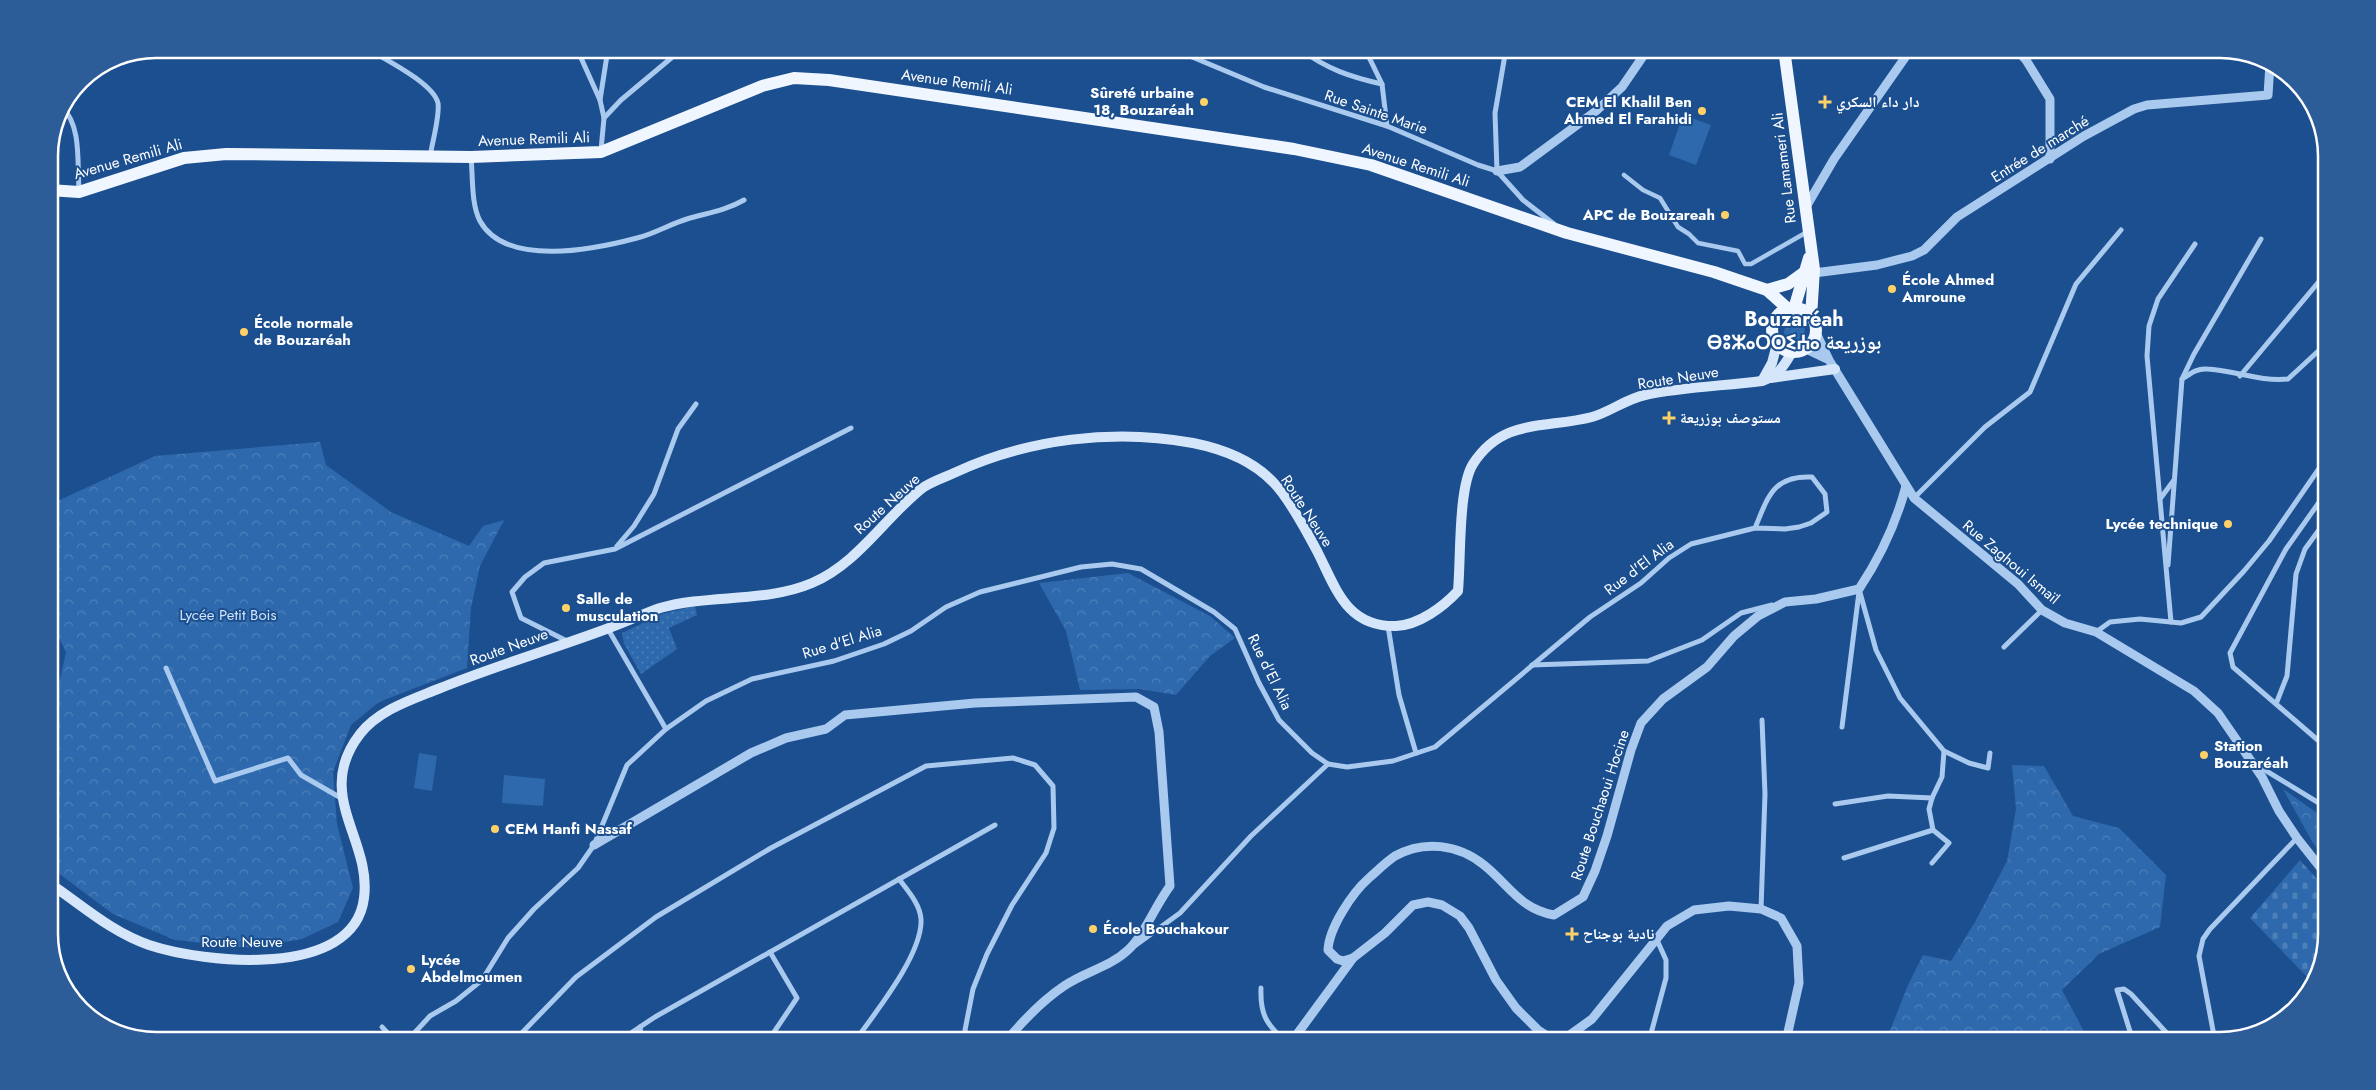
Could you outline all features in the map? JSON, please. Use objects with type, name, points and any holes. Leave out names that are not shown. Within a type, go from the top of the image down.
[{"type":"main road","name":"Rue Lamameri Ali","points":[[1785,58],[1806,207],[1810,272]]},
{"type":"main road","name":"Avenue Remili Ali","points":[[58,191],[79,192],[184,158],[226,154],[471,157],[601,152],[762,86],[794,78],[829,80],[1294,149],[1371,165],[1567,233],[1714,272],[1767,290],[1791,309]]},
{"type":"main road","points":[[1791,309],[1800,309],[1811,317],[1815,324],[1816,333],[1806,349],[1792,352],[1784,350],[1777,344],[1772,329],[1775,320],[1767,290],[1788,284],[1810,272]]},
{"type":"main road","points":[[1775,320],[1791,309],[1810,272]]},
{"type":"main road","points":[[1810,272],[1811,317]]},
{"type":"main road","points":[[1766,380],[1777,344]]},
{"type":"main road","points":[[1766,380],[1782,368],[1792,352]]},
{"type":"main road","name":"Route Neuve","points":[[58,890],[112,929],[147,945],[193,957],[222,959],[286,958],[311,953],[334,942],[353,926],[364,905],[366,885],[342,798],[342,772],[349,749],[365,728],[392,708],[450,684],[608,629],[660,608],[712,598],[784,592],[813,583],[840,567],[924,486],[976,463],[1040,445],[1078,438],[1135,436],[1195,443],[1240,456],[1273,482],[1316,548],[1339,597],[1354,612],[1372,624],[1388,626],[1406,625],[1445,605],[1458,591],[1464,493],[1472,465],[1484,449],[1500,437],[1522,426],[1555,424],[1593,416],[1644,396],[1766,380],[1832,364]]},
{"type":"street","points":[[382,58],[424,84],[434,94],[438,105],[430,157]]},
{"type":"street","points":[[581,58],[600,100],[604,118],[601,152]]},
{"type":"street","points":[[600,100],[607,58]]},
{"type":"street","points":[[604,118],[621,100],[671,58]]},
{"type":"street","name":"Rue Sainte Marie","points":[[1195,58],[1264,87],[1387,126],[1478,165],[1497,171],[1523,200],[1567,233]]},
{"type":"street","points":[[1312,58],[1346,76],[1382,84]]},
{"type":"street","points":[[1369,58],[1382,84],[1387,126]]},
{"type":"street","points":[[1504,58],[1495,113],[1497,171],[1520,167],[1596,112],[1622,87],[1642,58]]},
{"type":"street","points":[[1806,207],[1834,159],[1905,58]]},
{"type":"street","points":[[2024,58],[2050,99],[2050,159]]},
{"type":"street","name":"Entrée de marché","points":[[1810,272],[1877,265],[1912,256],[1924,250],[1957,217],[2115,118],[2147,105],[2268,95],[2270,71]]},
{"type":"street","points":[[67,114],[76,133],[79,192]]},
{"type":"street","points":[[471,157],[476,207],[481,222],[494,236],[510,245],[532,250],[552,253],[582,250],[638,238],[686,220],[728,209],[744,200]]},
{"type":"street","points":[[1624,175],[1643,190],[1660,198],[1678,227],[1698,243],[1738,251],[1745,264],[1751,264],[1808,231]]},
{"type":"street","points":[[1914,498],[1985,427],[2030,392],[2076,284],[2121,230]]},
{"type":"street","points":[[2167,582],[2182,379],[2194,354],[2261,239]]},
{"type":"street","points":[[2171,622],[2147,356],[2149,326],[2158,299],[2195,244]]},
{"type":"street","points":[[2240,376],[2318,283]]},
{"type":"street","name":"Rue Zaghoui Ismaïl","points":[[1816,333],[1832,364],[1914,498],[2018,584],[2042,610],[2065,623],[2096,632],[2194,691],[2218,713],[2262,777],[2279,811],[2318,865]]},
{"type":"street","points":[[1806,349],[1832,364]]},
{"type":"street","points":[[2182,379],[2195,371],[2206,369],[2240,376],[2288,379],[2318,351]]},
{"type":"street","points":[[615,549],[634,526],[654,494],[678,429],[696,404]]},
{"type":"street","points":[[569,642],[521,618],[512,592],[525,577],[544,563],[615,549],[851,428]]},
{"type":"street","points":[[2096,632],[2110,622],[2140,619],[2181,623],[2202,617],[2244,571],[2268,541],[2318,471]]},
{"type":"street","name":"Rue d'El Alia","points":[[415,1032],[430,1016],[456,1001],[482,980],[508,938],[534,909],[578,868],[594,845],[627,765],[666,729],[706,701],[752,679],[834,661],[884,644],[911,631],[946,606],[980,592],[1081,568],[1112,564],[1141,569],[1214,612],[1236,629],[1259,683],[1279,720],[1312,753],[1328,764],[1346,767],[1393,761],[1435,747],[1590,618],[1641,583],[1669,558],[1691,544],[1755,528],[1785,529],[1811,524],[1827,512],[1824,494],[1812,477],[1796,476],[1779,485],[1768,496],[1755,528]]},
{"type":"street","points":[[2160,500],[2174,479]]},
{"type":"street","points":[[1842,727],[1859,589],[1880,555],[1897,519],[1906,486]]},
{"type":"street","points":[[2318,504],[2286,549],[2230,653],[2233,667],[2318,740]]},
{"type":"street","points":[[2276,704],[2287,676],[2296,574],[2305,549],[2318,531]]},
{"type":"street","points":[[1859,589],[1876,650],[1900,698],[1944,751],[1969,764],[1988,768],[1990,753]]},
{"type":"street","name":"Route Bouchaoui Hocine","points":[[1353,958],[1343,961],[1337,959],[1328,950],[1329,937],[1343,912],[1370,878],[1394,857],[1421,845],[1454,849],[1483,864],[1515,895],[1537,912],[1554,915],[1583,897],[1595,871],[1607,836],[1631,750],[1642,723],[1663,699],[1706,667],[1734,636],[1758,616],[1785,602],[1816,599],[1859,589]]},
{"type":"street","points":[[1532,665],[1648,661],[1702,640],[1741,613],[1785,602]]},
{"type":"street","points":[[2004,647],[2042,610]]},
{"type":"street","points":[[1388,626],[1399,695],[1416,753]]},
{"type":"street","points":[[608,629],[666,729]]},
{"type":"street","points":[[166,668],[215,781],[288,758],[301,775],[342,798]]},
{"type":"street","points":[[594,845],[751,753],[786,738],[826,729],[846,715],[975,703],[1136,697],[1154,707],[1159,732],[1170,886],[1155,907],[1143,931],[1127,951]]},
{"type":"street","points":[[1761,909],[1765,794],[1762,720]]},
{"type":"street","points":[[1932,863],[1949,843],[1933,830],[1930,809],[1932,798],[1942,777],[1944,751]]},
{"type":"street","points":[[523,1032],[576,978],[656,917],[771,848],[926,766],[1013,758],[1035,764],[1053,786],[1054,828],[1046,854],[1012,905],[987,954],[973,989],[966,1032]]},
{"type":"street","points":[[2250,761],[2318,803]]},
{"type":"street","points":[[1015,1032],[1039,1007],[1064,986],[1100,968],[1180,913],[1251,836],[1328,764]]},
{"type":"street","points":[[1835,804],[1888,796],[1932,798]]},
{"type":"street","points":[[632,1032],[995,825]]},
{"type":"street","points":[[1844,858],[1933,830]]},
{"type":"street","points":[[2213,1032],[2200,962],[2201,944],[2210,929],[2297,838]]},
{"type":"street","points":[[862,1032],[887,998],[907,964],[920,935],[921,918],[916,901],[899,879]]},
{"type":"street","points":[[1299,1032],[1353,958],[1385,933],[1413,905],[1428,902],[1442,905],[1460,916],[1469,928],[1496,980],[1516,1008],[1541,1032]]},
{"type":"street","points":[[1574,1032],[1592,1019],[1667,926],[1694,910],[1729,906],[1761,909],[1781,918],[1797,946],[1799,983],[1788,1032]]},
{"type":"street","points":[[1651,1032],[1666,978],[1666,960],[1656,940]]},
{"type":"street","points":[[770,952],[797,998],[774,1032]]},
{"type":"street","points":[[1261,988],[1260,1004],[1268,1026],[1275,1032]]},
{"type":"street","points":[[2130,1032],[2117,990],[2124,989],[2130,994],[2166,1032]]},
{"type":"street","points":[[382,1027],[387,1032]]},
{"type":"street","points":[[640,1027],[641,1032]]},
{"type":"green space","points":[[1683,115],[1711,125],[1696,165],[1669,155]]},
{"type":"green space","points":[[1791,320],[1799,321],[1805,327],[1804,336],[1797,341],[1789,340],[1784,333],[1785,325]]},
{"type":"green space","name":"Lycée Petit Bois","points":[[320,442],[326,465],[391,512],[469,546],[483,526],[504,520],[480,566],[471,608],[467,668],[379,702],[351,725],[333,772],[337,824],[353,888],[338,922],[302,939],[250,948],[175,940],[113,914],[58,873],[58,689],[66,652],[58,636],[58,501],[155,456]]},
{"type":"green space","points":[[1128,573],[1210,616],[1235,638],[1210,656],[1176,695],[1139,689],[1080,690],[1066,631],[1039,583]]},
{"type":"green space","points":[[695,606],[697,615],[669,628],[677,649],[641,674],[624,644],[622,633],[662,614]]},
{"type":"green space","points":[[419,753],[437,756],[432,791],[414,788]]},
{"type":"green space","points":[[2012,765],[2044,766],[2073,816],[2119,828],[2166,875],[2160,927],[2099,954],[2062,990],[2084,1032],[1890,1032],[1908,985],[1923,955],[1951,961],[1975,922],[2007,861],[2016,809]]},
{"type":"green space","points":[[504,775],[545,779],[543,806],[502,803]]},
{"type":"green space","points":[[2283,789],[2318,814],[2318,849]]},
{"type":"green space","points":[[2300,860],[2318,881],[2317,954],[2308,978],[2250,918]]},
{"type":"place","name":"Sûreté urbaine 18, Bouzaréah","points":[[1204,102]]},
{"type":"place","name":"دار داء السكري","points":[[1825,102]]},
{"type":"place","name":"CEM El Khalil Ben Ahmed El Farahidi","points":[[1702,111]]},
{"type":"place","name":"APC de Bouzareah","points":[[1725,215]]},
{"type":"place","name":"École Ahmed Amroune","points":[[1892,289]]},
{"type":"place","name":"École normale de Bouzaréah","points":[[244,332]]},
{"type":"place","name":"مستوصف بوزريعة","points":[[1669,418]]},
{"type":"place","name":"Lycée technique","points":[[2228,524]]},
{"type":"place","name":"Salle de musculation","points":[[566,608]]},
{"type":"place","name":"Station Bouzaréah","points":[[2204,755]]},
{"type":"place","name":"CEM Hanfi Nassaf","points":[[495,829]]},
{"type":"place","name":"École Bouchakour","points":[[1093,929]]},
{"type":"place","name":"نادية بوجناح","points":[[1572,934]]},
{"type":"place","name":"Lycée Abdelmoumen","points":[[411,969]]},
{"type":"district","name":"Bouzaréah ⴱⵓⵣⴰⵔⵔⵉⵄⴰ بوزريعة","points":[[1794,330]]}]
